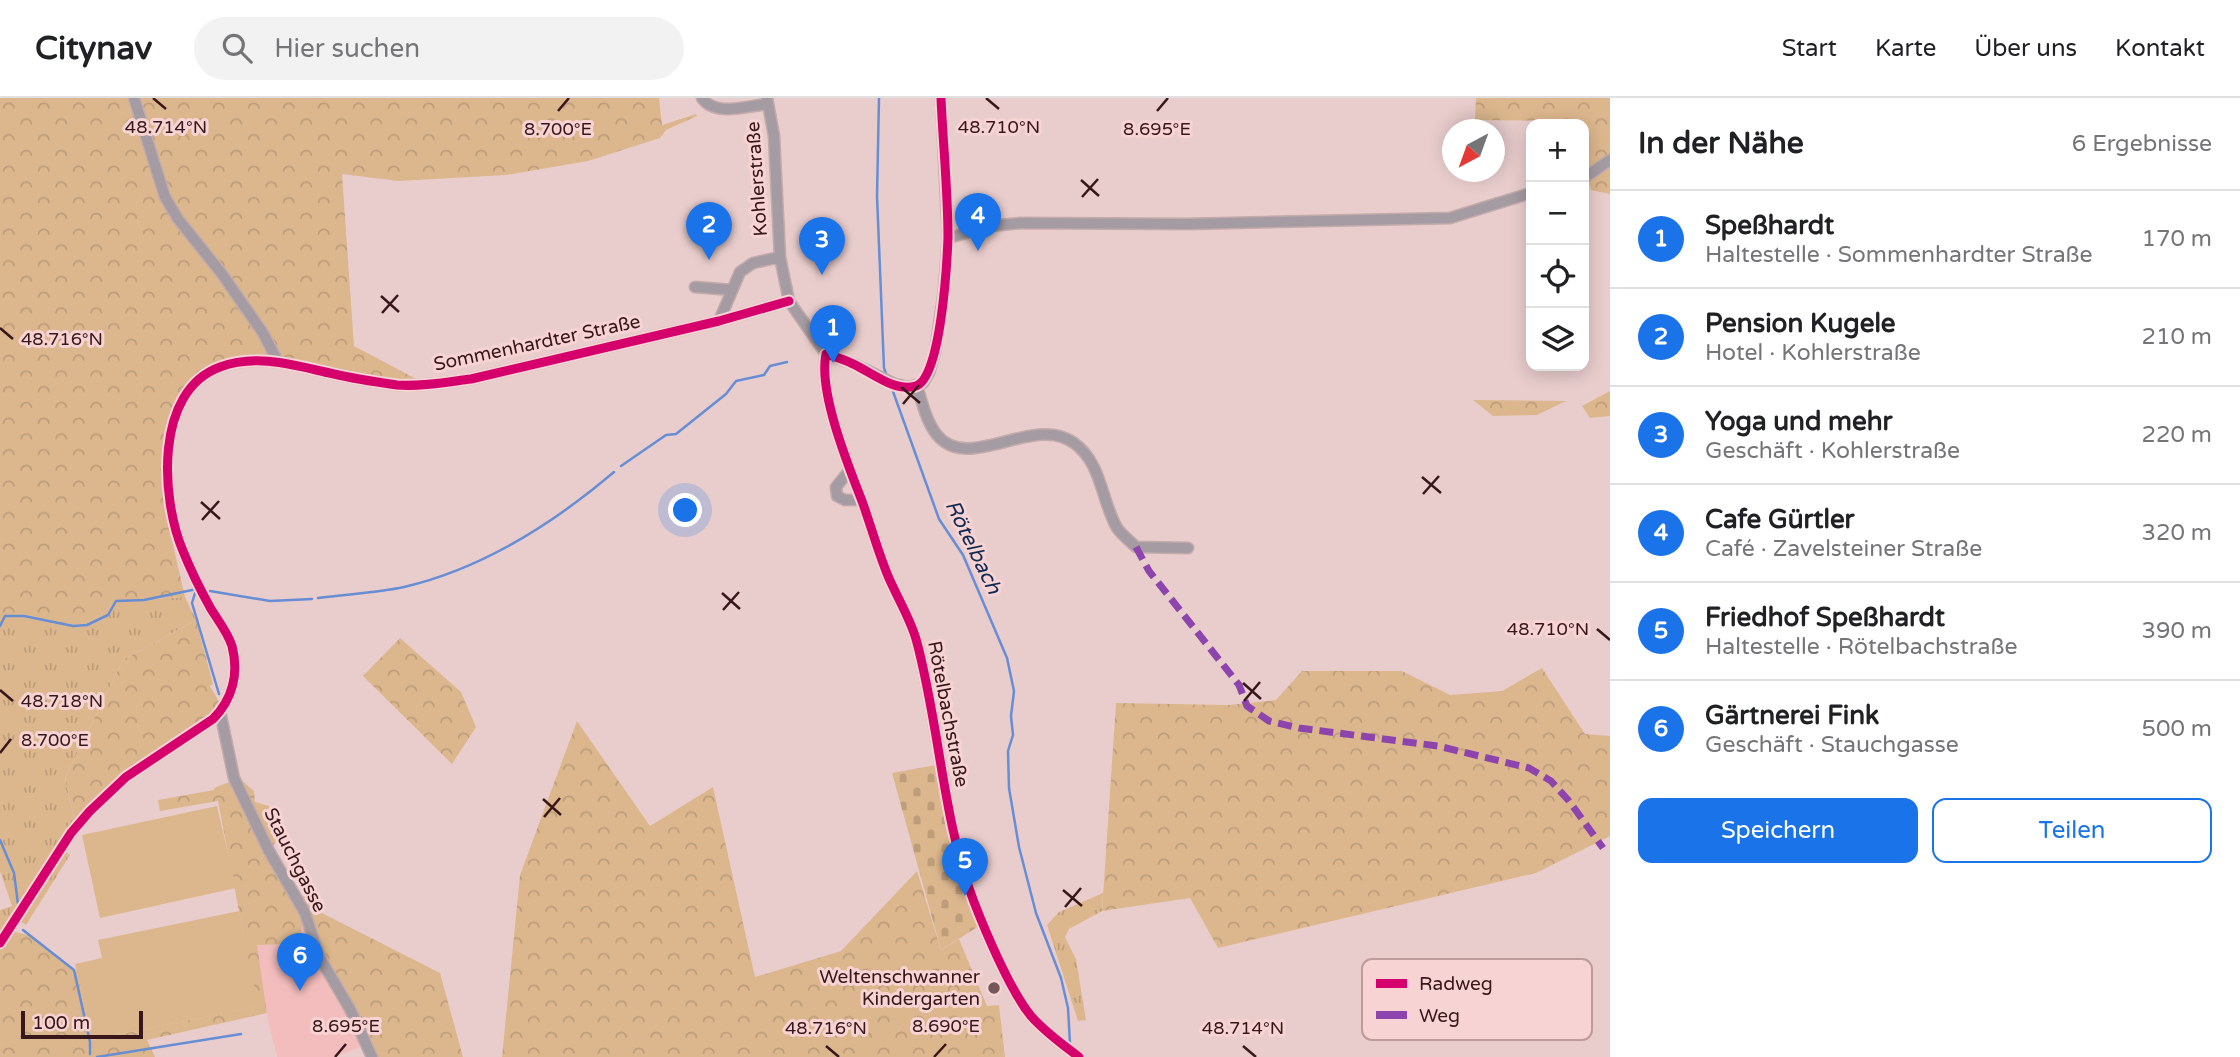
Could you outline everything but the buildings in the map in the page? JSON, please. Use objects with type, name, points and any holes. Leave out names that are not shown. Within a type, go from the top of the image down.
[{"type":"street","points":[[134,98],[165,197],[178,219],[222,274],[263,333],[278,362]]},
{"type":"street","points":[[702,98],[707,105],[717,109],[767,101]]},
{"type":"street","points":[[789,300],[826,354],[895,384],[909,387],[923,383],[935,352],[948,237],[941,98]]},
{"type":"street","name":"Kohlerstraße","points":[[767,101],[774,136],[780,257],[789,300]]},
{"type":"street","points":[[1589,175],[1610,160]]},
{"type":"street","points":[[948,237],[991,226],[1020,223],[1187,224],[1450,218],[1526,194]]},
{"type":"street","name":"Kohlerstraße","points":[[719,321],[740,272],[753,263],[780,257]]},
{"type":"street","points":[[695,287],[732,290]]},
{"type":"street","name":"Sommenhardter Straße","points":[[220,711],[230,696],[234,681],[231,643],[183,550],[173,519],[169,452],[173,420],[180,401],[202,375],[230,363],[251,360],[278,362],[357,379],[402,385],[471,379],[719,321],[789,300]]},
{"type":"street","name":"Rötelbachstraße","points":[[826,354],[824,366],[834,420],[849,471],[888,575],[915,637],[936,727],[959,859],[975,904],[1018,997],[1029,1014],[1043,1029],[1079,1057]]},
{"type":"street","points":[[917,386],[928,419],[938,437],[952,446],[976,449],[1031,434],[1059,433],[1087,454],[1096,470],[1118,530],[1136,547],[1188,548]]},
{"type":"street","points":[[849,471],[836,487],[837,496],[845,500],[862,500]]},
{"type":"street","points":[[0,943],[63,844],[90,811],[126,777],[202,727],[220,711]]},
{"type":"street","name":"Stauchgasse","points":[[220,711],[234,778],[269,851],[305,913],[320,958],[350,1009],[372,1057]]},
{"type":"shaded area","points":[[304,922],[362,1046],[336,1057],[277,1057],[268,1020],[257,945],[297,944]]},
{"type":"green space","points":[[0,98],[659,98],[662,125],[696,114],[697,116],[666,130],[660,138],[588,161],[506,175],[398,181],[342,174],[354,346],[422,382],[356,377],[287,360],[227,362],[203,371],[181,393],[171,409],[165,447],[165,485],[171,536],[185,597],[116,601],[88,622],[76,625],[6,616],[0,626]]},
{"type":"green space","points":[[1476,98],[1610,98],[1610,194],[1591,190],[1589,185],[1589,119],[1475,119]]},
{"type":"green space","points":[[1610,391],[1610,416],[1590,418],[1582,406]]},
{"type":"green space","points":[[1473,400],[1566,401],[1537,415],[1493,416]]},
{"type":"green space","points":[[185,597],[196,620],[123,660],[65,778],[75,822],[0,937],[0,910],[12,906],[0,871],[0,626],[6,616],[76,625],[88,622],[116,601]]},
{"type":"green space","points":[[196,620],[213,684],[210,686],[221,705],[75,822],[65,778],[123,660]]},
{"type":"green space","points":[[400,638],[461,692],[476,727],[452,764],[363,676]]},
{"type":"green space","points":[[1542,668],[1585,734],[1610,736],[1610,836],[1536,873],[1218,948],[1190,898],[1102,911],[1116,703],[1229,705],[1276,700],[1302,671],[1402,671],[1450,695],[1502,691]]},
{"type":"green space","points":[[577,721],[650,826],[713,787],[755,977],[841,951],[917,871],[941,950],[959,939],[987,1006],[999,1005],[1005,1057],[502,1057],[520,875]]},
{"type":"green space","points":[[936,765],[955,863],[979,926],[941,950],[892,773]]},
{"type":"green space","points":[[239,778],[254,791],[255,802],[269,806],[276,842],[267,853],[294,902],[307,894],[314,909],[440,973],[463,1057],[376,1057],[304,922],[297,944],[257,945],[267,1013],[147,1040],[155,1057],[0,1057],[0,950],[15,932],[32,936],[77,972],[92,1040],[257,1006],[218,801],[160,811],[158,800],[214,790]]},
{"type":"green space","points":[[217,806],[236,888],[100,918],[82,835]]},
{"type":"green space","points":[[64,850],[70,855],[26,925],[20,921]]},
{"type":"green space","points":[[1103,893],[1102,911],[1069,929],[1065,937],[1076,959],[1086,1020],[1078,1021],[1047,925],[1059,912]]},
{"type":"green space","points":[[239,911],[258,1006],[92,1040],[75,964],[102,958],[98,940]]},
{"type":"waterway","name":"Rötelbach","points":[[879,98],[877,196],[884,368],[887,376]]},
{"type":"waterway","points":[[621,466],[666,435],[676,434],[726,394],[736,381],[764,375],[770,366],[787,362]]},
{"type":"waterway","name":"Rötelbach","points":[[891,386],[939,519],[963,555],[1007,658],[1014,691],[1011,716],[1013,735],[1008,751],[1009,788],[1019,847],[1036,913],[1061,978],[1068,1008],[1070,1044]]},
{"type":"waterway","points":[[318,598],[404,587],[461,569],[541,526],[614,472]]},
{"type":"waterway","points":[[0,626],[5,616],[24,616],[73,626],[87,625],[108,615],[116,601],[144,600],[197,589]]},
{"type":"waterway","points":[[196,590],[192,603],[219,694]]},
{"type":"waterway","points":[[210,591],[270,601],[312,599]]},
{"type":"waterway","points":[[0,840],[14,873],[18,904]]},
{"type":"waterway","points":[[23,930],[74,970],[90,1042],[90,1054]]},
{"type":"waterway","points":[[97,1057],[241,1034]]},
{"type":"marked path","points":[[1136,547],[1149,571],[1239,685],[1247,706],[1269,721],[1299,728],[1438,746],[1529,768],[1551,781],[1603,848]]},
{"type":"cycle path","points":[[941,98],[948,238],[941,318],[931,363],[925,378],[916,386],[908,387],[891,384],[826,354],[826,388],[842,448],[881,558],[916,639],[955,838],[974,902],[1000,962],[1023,1005],[1042,1027],[1079,1057]]},
{"type":"cycle path","points":[[0,943],[71,833],[90,811],[126,777],[213,719],[230,694],[235,666],[232,646],[186,558],[170,504],[168,448],[173,422],[183,399],[199,380],[220,367],[263,361],[397,385],[443,383],[471,379],[719,321],[789,301]]},
{"type":"place","name":"Cafe Gürtler","points":[[978,251]]},
{"type":"place","name":"Pension Kugele","points":[[709,260]]},
{"type":"place","name":"Yoga und mehr","points":[[822,275]]},
{"type":"place","name":"Speßhardt","points":[[833,363]]},
{"type":"place","name":"Friedhof Speßhardt","points":[[965,896]]},
{"type":"place","name":"Weltenschwanner Kindergarten","points":[[994,988]]},
{"type":"place","name":"Gärtnerei Fink","points":[[300,991]]}]
